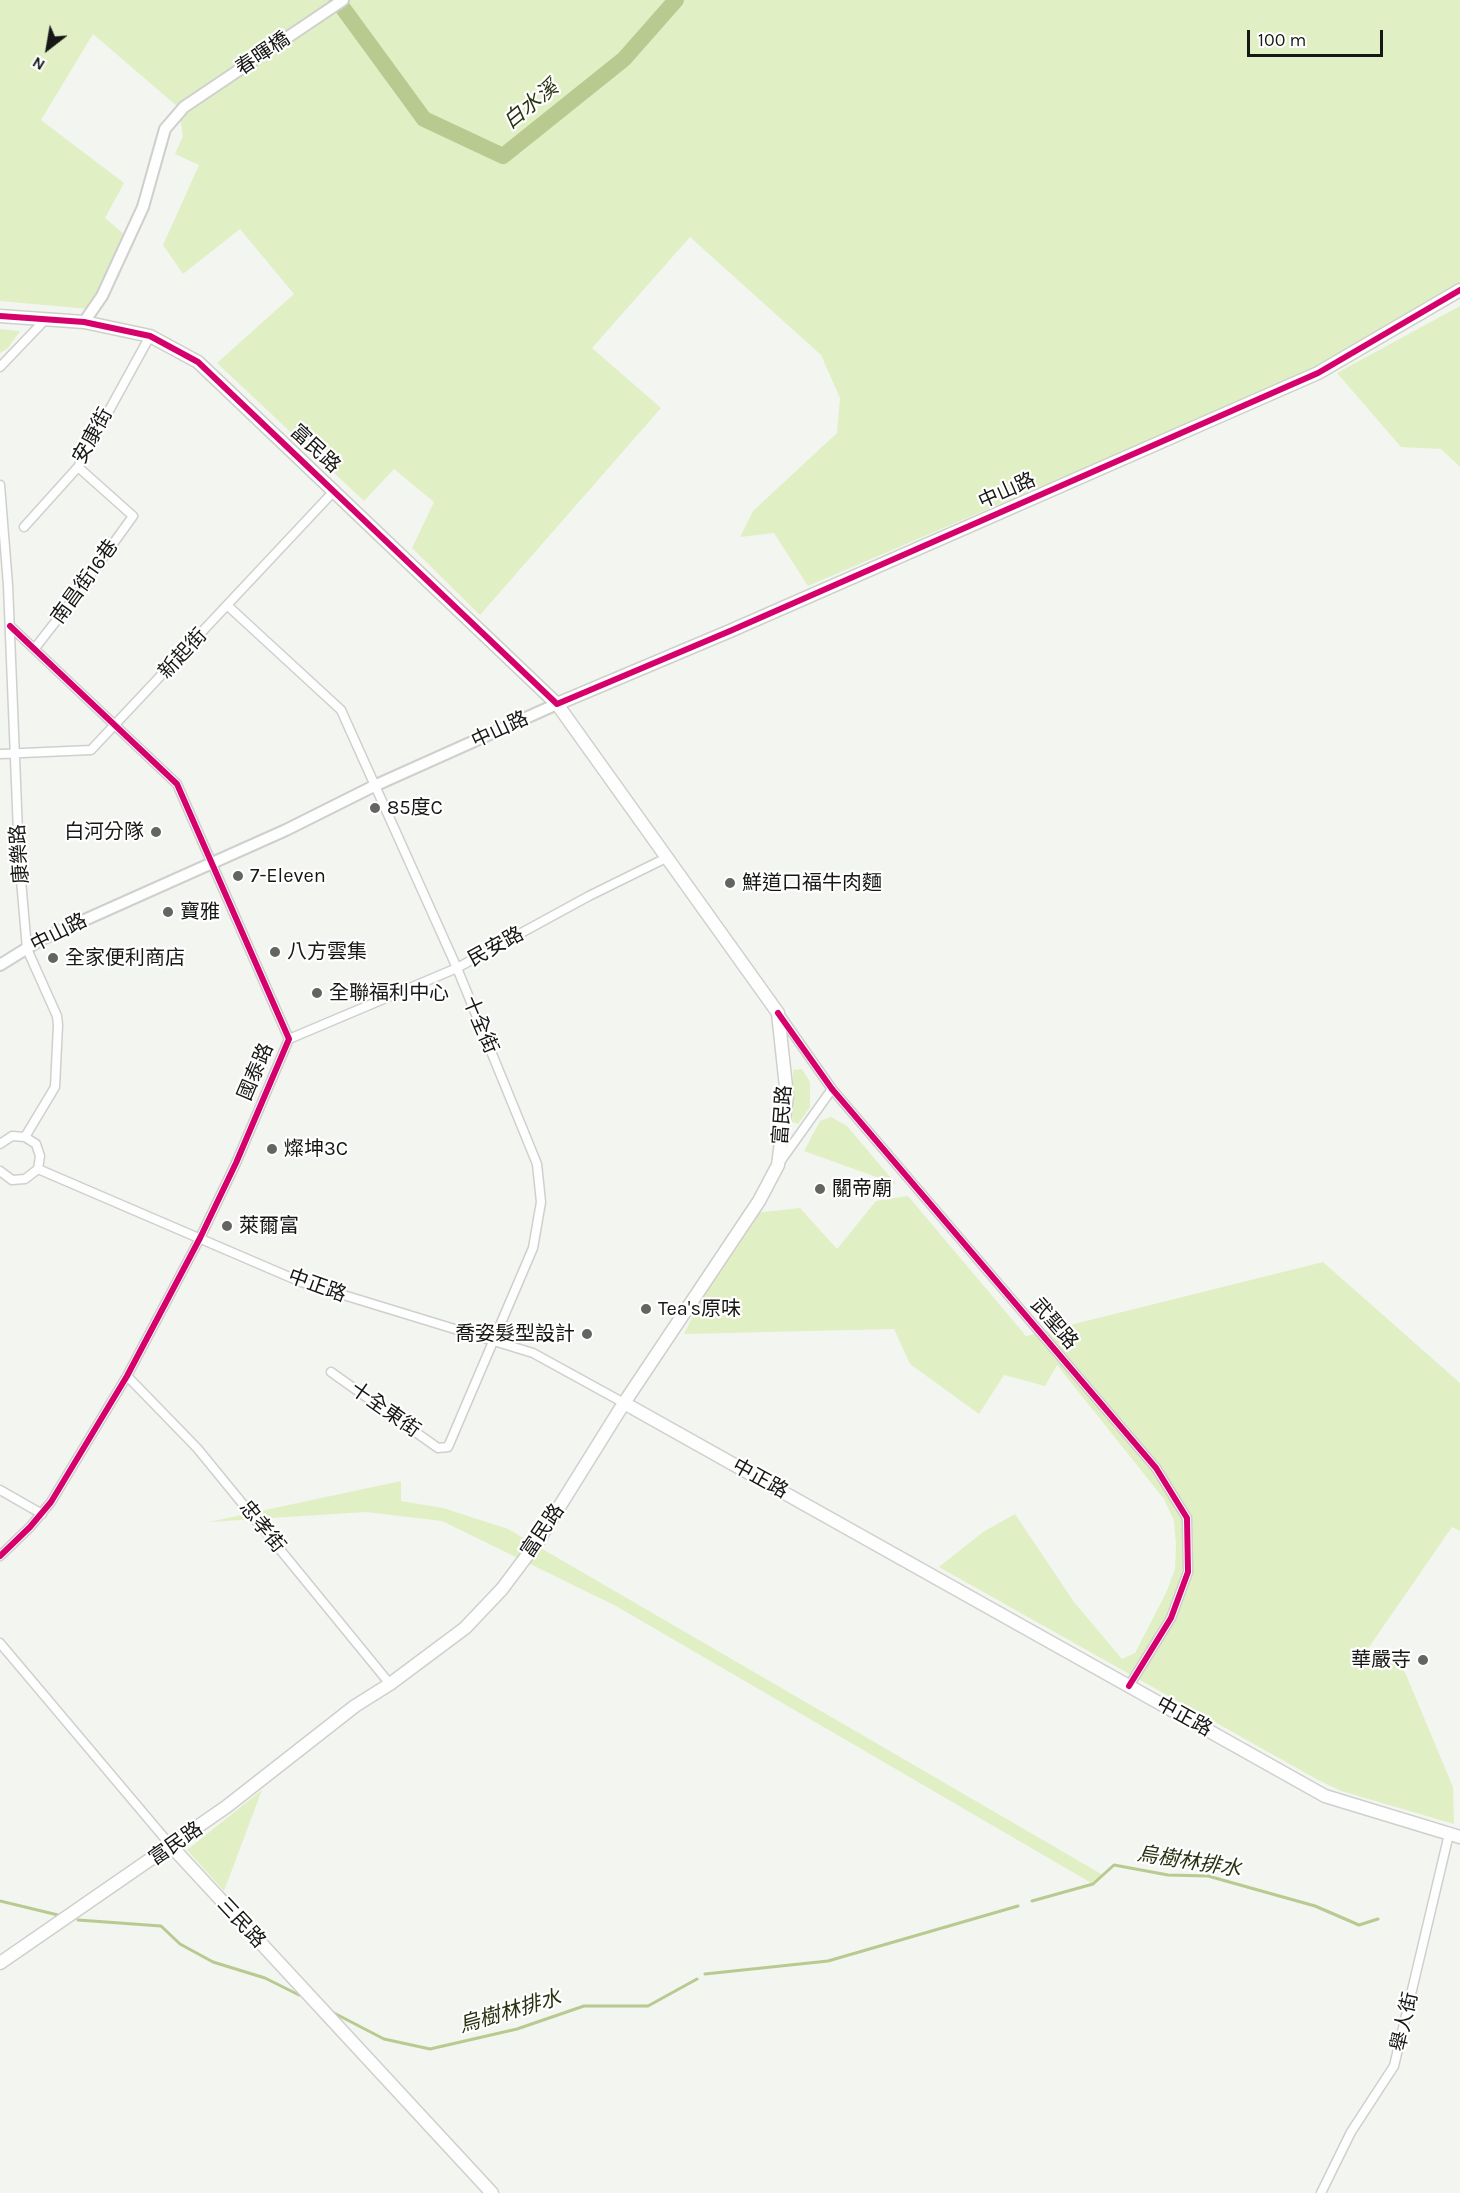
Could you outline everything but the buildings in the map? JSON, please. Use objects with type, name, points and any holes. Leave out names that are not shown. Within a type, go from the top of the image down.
[{"type":"main road","name":"中山路","points":[[557,704],[730,632],[1318,373],[1460,290]]},
{"type":"main road","name":"富民路","points":[[0,316],[44,321],[84,322],[150,336],[198,362],[335,490],[557,704],[778,1013],[787,1096],[778,1165],[759,1201],[624,1403],[538,1541],[502,1589],[465,1628],[390,1684],[355,1706],[172,1847],[0,1963]]},
{"type":"main road","name":"中正路","points":[[624,1403],[1325,1796],[1454,1836]]},
{"type":"main road","name":"三民路","points":[[172,1847],[492,2193]]},
{"type":"street","name":"春暉橋","points":[[84,322],[102,296],[143,207],[165,129],[184,107],[342,0]]},
{"type":"street","points":[[0,367],[44,321]]},
{"type":"street","name":"安康街","points":[[24,527],[78,466],[150,336]]},
{"type":"street","name":"南昌街16巷","points":[[35,648],[133,516],[78,466]]},
{"type":"street","name":"康樂路","points":[[0,485],[10,626],[19,857],[27,949],[57,1016],[58,1025],[55,1087],[26,1137]]},
{"type":"street","name":"新起街","points":[[0,754],[91,750],[335,490]]},
{"type":"street","name":"十全街","points":[[228,606],[340,710],[457,968],[537,1164],[540,1188],[537,1233],[533,1248],[448,1447],[438,1448]]},
{"type":"street","name":"國泰路","points":[[0,1556],[42,1514],[127,1376],[200,1238],[236,1162],[289,1039],[213,861],[177,784],[10,626]]},
{"type":"street","name":"中山路","points":[[0,964],[213,861],[286,830],[374,786],[557,704]]},
{"type":"street","name":"民安路","points":[[289,1039],[457,968],[589,896],[666,858]]},
{"type":"street","name":"武聖路","points":[[778,1013],[832,1089],[1156,1467],[1187,1518],[1188,1572],[1171,1618],[1130,1686]]},
{"type":"street","points":[[778,1165],[832,1089]]},
{"type":"street","points":[[0,1143],[12,1136],[26,1137],[39,1150],[38,1168],[30,1177],[19,1180],[0,1172]]},
{"type":"street","name":"中正路","points":[[38,1168],[312,1286],[533,1353],[624,1403]]},
{"type":"street","name":"十全東街","points":[[331,1372],[438,1448]]},
{"type":"street","name":"忠孝街","points":[[127,1376],[197,1448],[390,1684]]},
{"type":"street","points":[[0,1490],[42,1514]]},
{"type":"street","name":"三民路","points":[[0,1643],[172,1847]]},
{"type":"street","name":"舉人街","points":[[1321,2193],[1351,2132],[1366,2113],[1394,2066],[1454,1836]]},
{"type":"green space","points":[[0,0],[1460,0],[1460,289],[1320,367],[808,586],[774,533],[740,537],[753,511],[837,433],[840,398],[821,355],[690,237],[592,348],[661,408],[480,615],[412,548],[434,502],[394,469],[364,501],[217,363],[294,294],[240,229],[183,274],[163,245],[199,165],[175,154],[183,136],[178,107],[93,34],[41,120],[124,183],[105,218],[131,240],[100,310],[0,301]]},
{"type":"green space","points":[[1460,306],[1460,467],[1441,449],[1401,447],[1337,373]]},
{"type":"green space","points":[[0,329],[20,331],[8,348],[0,353]]},
{"type":"green space","points":[[802,1069],[810,1082],[810,1107],[798,1124],[792,1122],[793,1070]]},
{"type":"green space","points":[[831,1117],[847,1126],[896,1184],[804,1151],[820,1121]]},
{"type":"green space","points":[[908,1196],[1026,1336],[1323,1262],[1460,1383],[1460,1531],[1452,1527],[1367,1650],[1404,1670],[1453,1787],[1454,1824],[1341,1791],[1318,1780],[939,1567],[983,1532],[1015,1514],[1074,1602],[1122,1659],[1135,1653],[1166,1593],[1175,1569],[1174,1521],[1164,1499],[1057,1365],[1045,1386],[1004,1375],[979,1414],[910,1364],[894,1329],[684,1334],[721,1258],[755,1213],[800,1208],[837,1249],[876,1201]]},
{"type":"green space","points":[[401,1481],[401,1501],[443,1508],[508,1529],[1103,1875],[1093,1884],[616,1606],[442,1521],[366,1512],[209,1522]]},
{"type":"green space","points":[[262,1790],[224,1891],[187,1850]]},
{"type":"waterway","name":"白水溪","points":[[337,0],[424,119],[503,156],[624,59],[676,0]]},
{"type":"waterway","name":"烏樹林排水","points":[[1032,1901],[1093,1884],[1114,1865],[1168,1875],[1208,1876],[1315,1906],[1359,1925],[1378,1919]]},
{"type":"waterway","name":"烏樹林排水","points":[[0,1901],[58,1915]]},
{"type":"waterway","name":"烏樹林排水","points":[[705,1974],[828,1961],[1018,1906]]},
{"type":"waterway","name":"烏樹林排水","points":[[78,1920],[161,1926],[180,1944],[213,1962],[265,1978],[299,1995]]},
{"type":"waterway","name":"烏樹林排水","points":[[332,2012],[384,2039],[430,2049],[517,2029],[584,2006],[648,2006],[697,1979]]},
{"type":"cycle path","points":[[0,316],[84,322],[150,336],[198,362],[557,704],[730,631],[1318,373],[1460,290]]},
{"type":"cycle path","points":[[0,1556],[30,1527],[51,1502],[127,1376],[200,1238],[236,1163],[289,1039],[177,784],[10,626]]},
{"type":"cycle path","points":[[778,1013],[832,1089],[1156,1468],[1187,1518],[1188,1572],[1171,1618],[1129,1686]]},
{"type":"place","name":"85度C","points":[[375,808]]},
{"type":"place","name":"白河分隊","points":[[156,832]]},
{"type":"place","name":"7-Eleven","points":[[238,876]]},
{"type":"place","name":"鮮道口福牛肉麵","points":[[730,883]]},
{"type":"place","name":"寶雅","points":[[168,912]]},
{"type":"place","name":"八方雲集","points":[[275,952]]},
{"type":"place","name":"全家便利商店","points":[[53,958]]},
{"type":"place","name":"全聯福利中心","points":[[317,993]]},
{"type":"place","name":"燦坤3C","points":[[272,1149]]},
{"type":"place","name":"關帝廟","points":[[820,1189]]},
{"type":"place","name":"萊爾富","points":[[227,1226]]},
{"type":"place","name":"Tea's原味","points":[[646,1309]]},
{"type":"place","name":"喬姿髮型設計","points":[[587,1334]]},
{"type":"place","name":"華嚴寺","points":[[1423,1660]]}]
